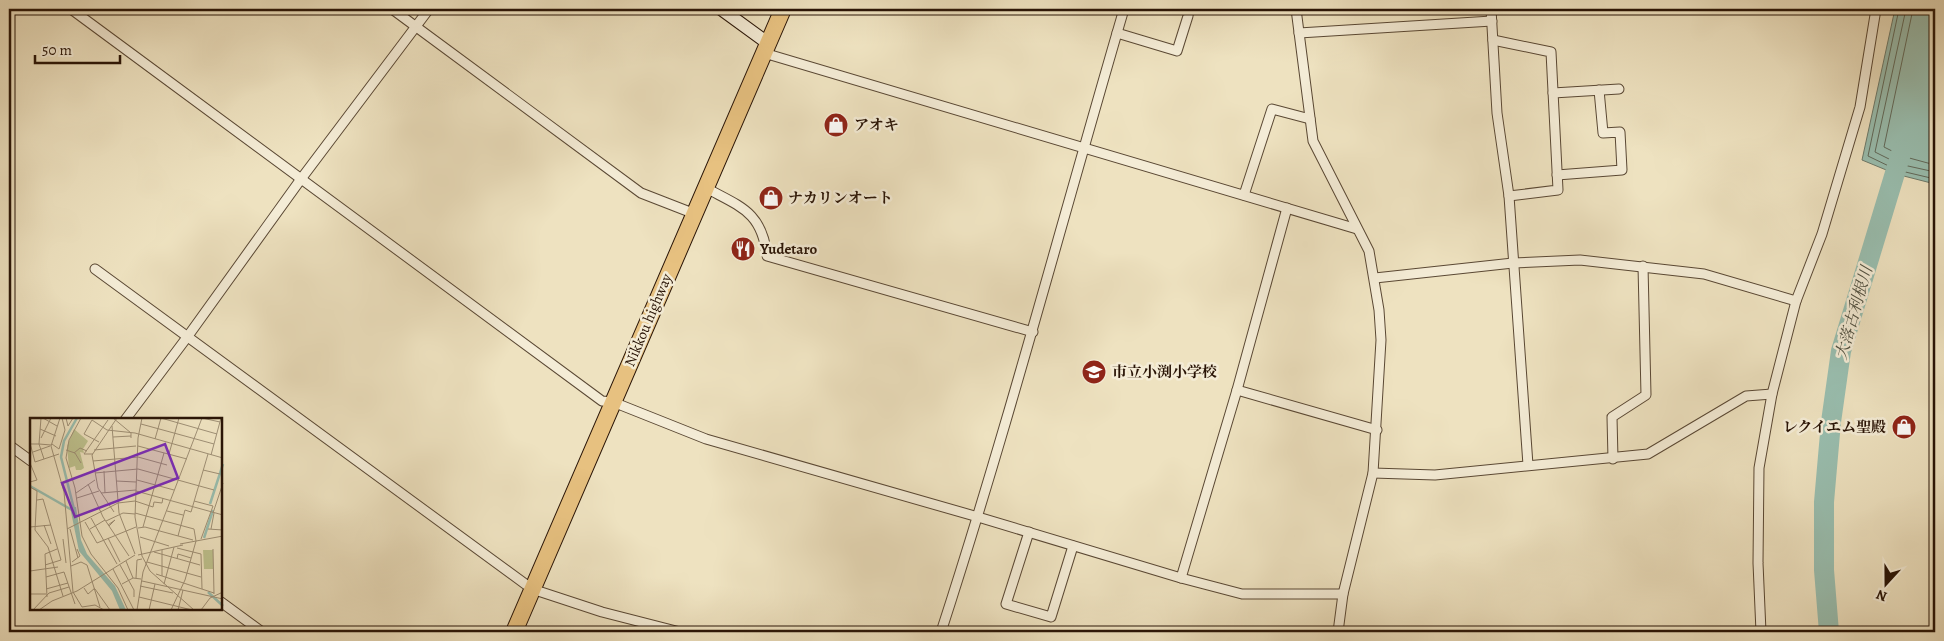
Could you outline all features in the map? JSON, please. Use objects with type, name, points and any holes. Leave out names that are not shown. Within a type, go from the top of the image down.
[{"type":"highway","name":"Nikkou highway","points":[[514,632],[783,9]]},
{"type":"street","points":[[71,9],[602,401],[613,402],[706,440],[1242,594],[1343,594]]},
{"type":"street","points":[[392,9],[641,193],[695,214]]},
{"type":"street","points":[[126,418],[301,179],[429,9]]},
{"type":"street","points":[[721,9],[766,48],[1083,148],[1357,229]]},
{"type":"street","points":[[941,632],[978,517],[1033,332],[1083,148],[1124,9]]},
{"type":"street","points":[[1117,33],[1177,50],[1188,16],[1188,9]]},
{"type":"street","points":[[1296,9],[1313,141],[1369,250],[1375,278],[1381,340],[1373,473],[1343,594],[1338,632]]},
{"type":"street","points":[[1491,9],[1497,113],[1509,196],[1512,263],[1528,465]]},
{"type":"street","points":[[1761,632],[1758,563],[1759,468],[1772,394],[1796,301],[1822,234],[1860,107],[1876,9]]},
{"type":"street","points":[[1299,33],[1492,21]]},
{"type":"street","points":[[1493,40],[1551,52],[1558,190],[1509,196]]},
{"type":"street","points":[[1553,93],[1619,89]]},
{"type":"street","points":[[1557,175],[1622,170],[1620,132],[1603,133],[1599,90]]},
{"type":"street","points":[[1244,195],[1272,109],[1310,120]]},
{"type":"street","points":[[706,188],[750,212],[765,240],[767,256],[1033,332]]},
{"type":"street","points":[[1181,578],[1237,390],[1286,208]]},
{"type":"street","points":[[1375,278],[1512,263],[1580,260],[1704,274],[1796,301]]},
{"type":"street","points":[[1613,459],[1612,417],[1646,395],[1642,266]]},
{"type":"street","points":[[95,269],[532,589],[602,612],[680,632]]},
{"type":"street","points":[[1237,390],[1377,430]]},
{"type":"street","points":[[1373,473],[1435,475],[1528,465],[1613,459],[1648,454],[1746,396],[1772,394]]},
{"type":"street","points":[[9,445],[30,460]]},
{"type":"street","points":[[1029,532],[1006,604],[1051,617],[1073,546]]},
{"type":"street","points":[[222,603],[262,632]]},
{"type":"water","points":[[1895,9],[1935,9],[1935,184],[1896,174],[1862,160]]},
{"type":"waterway","name":"大落古利根川","points":[[1829,632],[1824,570],[1824,502],[1831,422],[1841,351],[1902,150]]},
{"type":"place","name":"アオキ","points":[[836,125]]},
{"type":"place","name":"ナカリンオート","points":[[771,198]]},
{"type":"place","name":"Yudetaro","points":[[743,249]]},
{"type":"place","name":"市立小渕小学校","points":[[1094,372]]},
{"type":"place","name":"レクイエム聖殿","points":[[1904,427]]}]
